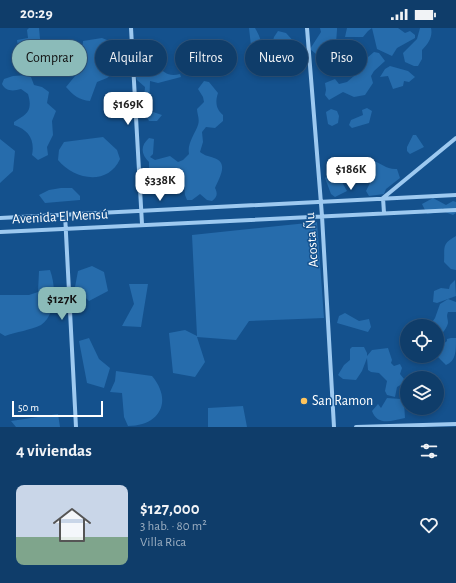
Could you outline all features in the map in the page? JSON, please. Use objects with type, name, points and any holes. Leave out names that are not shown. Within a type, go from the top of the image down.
[{"type":"street","points":[[131,28],[140,211],[142,224]]},
{"type":"street","name":"Acosta Ñu","points":[[307,28],[322,216],[334,427]]},
{"type":"street","points":[[384,213],[383,198],[456,138]]},
{"type":"street","name":"Avenida El Mensú","points":[[0,218],[456,195]]},
{"type":"street","name":"Avenida El Mensú","points":[[0,232],[456,210]]},
{"type":"street","points":[[65,214],[76,427]]},
{"type":"street","points":[[356,427],[456,424]]},
{"type":"shaded area","points":[[29,28],[39,28],[40,39],[17,40],[28,38],[27,30]]},
{"type":"shaded area","points":[[249,28],[255,28],[261,40],[250,40]]},
{"type":"shaded area","points":[[320,28],[337,28],[336,40],[316,40],[316,54],[310,49],[321,32]]},
{"type":"shaded area","points":[[347,28],[372,28],[363,37],[345,37]]},
{"type":"shaded area","points":[[372,28],[398,28],[405,33],[410,31],[415,35],[415,38],[397,48],[392,56],[377,49]]},
{"type":"shaded area","points":[[420,28],[431,28],[431,37],[422,50],[422,59],[418,66],[414,66],[405,62],[403,53],[417,39]]},
{"type":"shaded area","points":[[278,31],[286,33],[292,40],[273,40]]},
{"type":"shaded area","points":[[102,38],[107,40],[95,40],[95,76],[110,76],[97,82],[90,101],[79,98],[66,87],[75,76],[87,76],[87,40]]},
{"type":"shaded area","points":[[374,52],[379,53],[385,61],[374,71],[371,76],[373,83],[365,95],[354,97],[343,92],[329,100],[325,95],[325,83],[335,79],[339,84],[347,82],[354,76],[367,76],[367,58]]},
{"type":"shaded area","points":[[390,66],[408,71],[415,77],[409,82],[404,81],[403,86],[393,89],[388,76],[380,77],[385,69]]},
{"type":"shaded area","points":[[167,74],[181,76],[158,83],[150,81],[149,112],[162,115],[157,121],[149,121],[143,109],[145,87],[137,80],[136,77],[167,76]]},
{"type":"shaded area","points":[[13,76],[30,76],[34,85],[42,87],[49,92],[47,103],[56,111],[52,121],[53,135],[47,147],[48,155],[38,160],[32,155],[33,145],[30,136],[24,130],[14,125],[14,122],[28,111],[30,104],[28,94],[21,89],[8,90],[2,84],[4,79]]},
{"type":"shaded area","points":[[204,81],[209,82],[218,93],[217,105],[223,115],[223,121],[215,128],[206,127],[202,132],[203,142],[200,152],[219,160],[222,168],[222,172],[215,188],[216,195],[212,201],[207,200],[200,194],[192,200],[187,200],[184,185],[175,180],[152,176],[149,173],[149,162],[143,153],[144,144],[149,138],[154,139],[153,154],[150,157],[155,160],[170,156],[178,162],[183,160],[189,154],[190,142],[199,123],[197,109],[204,102],[198,89]]},
{"type":"shaded area","points":[[367,108],[372,111],[369,123],[352,128],[349,125],[351,120],[363,115],[362,110]]},
{"type":"shaded area","points":[[331,109],[337,111],[339,116],[338,123],[332,126],[328,124],[326,112]]},
{"type":"shaded area","points":[[413,135],[416,135],[424,147],[410,154],[407,151],[407,147]]},
{"type":"shaded area","points":[[103,137],[117,150],[120,159],[115,168],[108,173],[90,177],[81,176],[65,167],[58,160],[59,150],[64,142]]},
{"type":"shaded area","points":[[0,139],[15,151],[13,171],[0,183]]},
{"type":"shaded area","points":[[371,160],[387,167],[397,169],[400,178],[386,189],[384,194],[369,196],[366,191],[375,173],[370,163]]},
{"type":"shaded area","points":[[332,163],[336,163],[340,178],[347,191],[335,197],[331,194],[325,178],[331,172],[330,165]]},
{"type":"shaded area","points":[[72,188],[80,196],[80,200],[45,203],[39,195],[49,190]]},
{"type":"shaded area","points":[[433,198],[446,205],[453,201],[456,202],[456,213],[453,215],[445,212],[443,208],[440,212],[427,214],[422,204]]},
{"type":"shaded area","points":[[317,222],[324,318],[249,321],[236,340],[197,337],[205,362],[195,377],[173,373],[169,333],[185,330],[197,336],[192,235]]},
{"type":"shaded area","points":[[456,236],[456,270],[451,269],[444,262],[444,250],[448,241]]},
{"type":"shaded area","points":[[92,266],[104,272],[108,291],[89,301],[75,287],[78,271]]},
{"type":"shaded area","points":[[50,270],[54,299],[50,314],[46,320],[41,325],[28,330],[5,336],[0,333],[0,295],[29,295],[38,292],[39,271]]},
{"type":"shaded area","points":[[455,280],[456,296],[437,303],[433,302],[434,291],[441,288],[449,289],[450,285]]},
{"type":"shaded area","points":[[129,284],[148,284],[141,327],[122,326],[134,304]]},
{"type":"shaded area","points":[[448,299],[456,302],[456,312],[448,312],[448,323],[444,331],[444,319],[434,319],[440,304]]},
{"type":"shaded area","points":[[345,313],[359,321],[369,319],[371,327],[368,332],[337,323],[339,316]]},
{"type":"shaded area","points":[[89,338],[99,359],[110,368],[104,388],[87,383],[79,341]]},
{"type":"shaded area","points":[[456,338],[454,358],[446,365],[444,363],[444,344],[447,339]]},
{"type":"shaded area","points":[[352,347],[364,347],[367,356],[372,350],[388,348],[392,360],[391,363],[394,366],[400,364],[402,368],[400,371],[400,385],[397,387],[395,397],[387,395],[385,391],[387,381],[379,373],[368,370],[367,358],[362,371],[356,380],[343,379],[338,375],[344,365],[350,360],[350,349]]},
{"type":"shaded area","points":[[116,371],[152,376],[162,394],[160,410],[155,417],[148,422],[139,425],[128,426],[124,417],[122,393],[110,392],[115,381]]},
{"type":"shaded area","points":[[387,398],[400,399],[400,415],[405,415],[405,418],[382,421],[375,416],[372,411],[378,404],[381,408]]},
{"type":"shaded area","points":[[243,406],[247,427],[208,427],[208,408]]},
{"type":"shaded area","points":[[58,414],[60,427],[16,427],[11,421]]},
{"type":"place","name":"San Ramon","points":[[304,401]]}]
